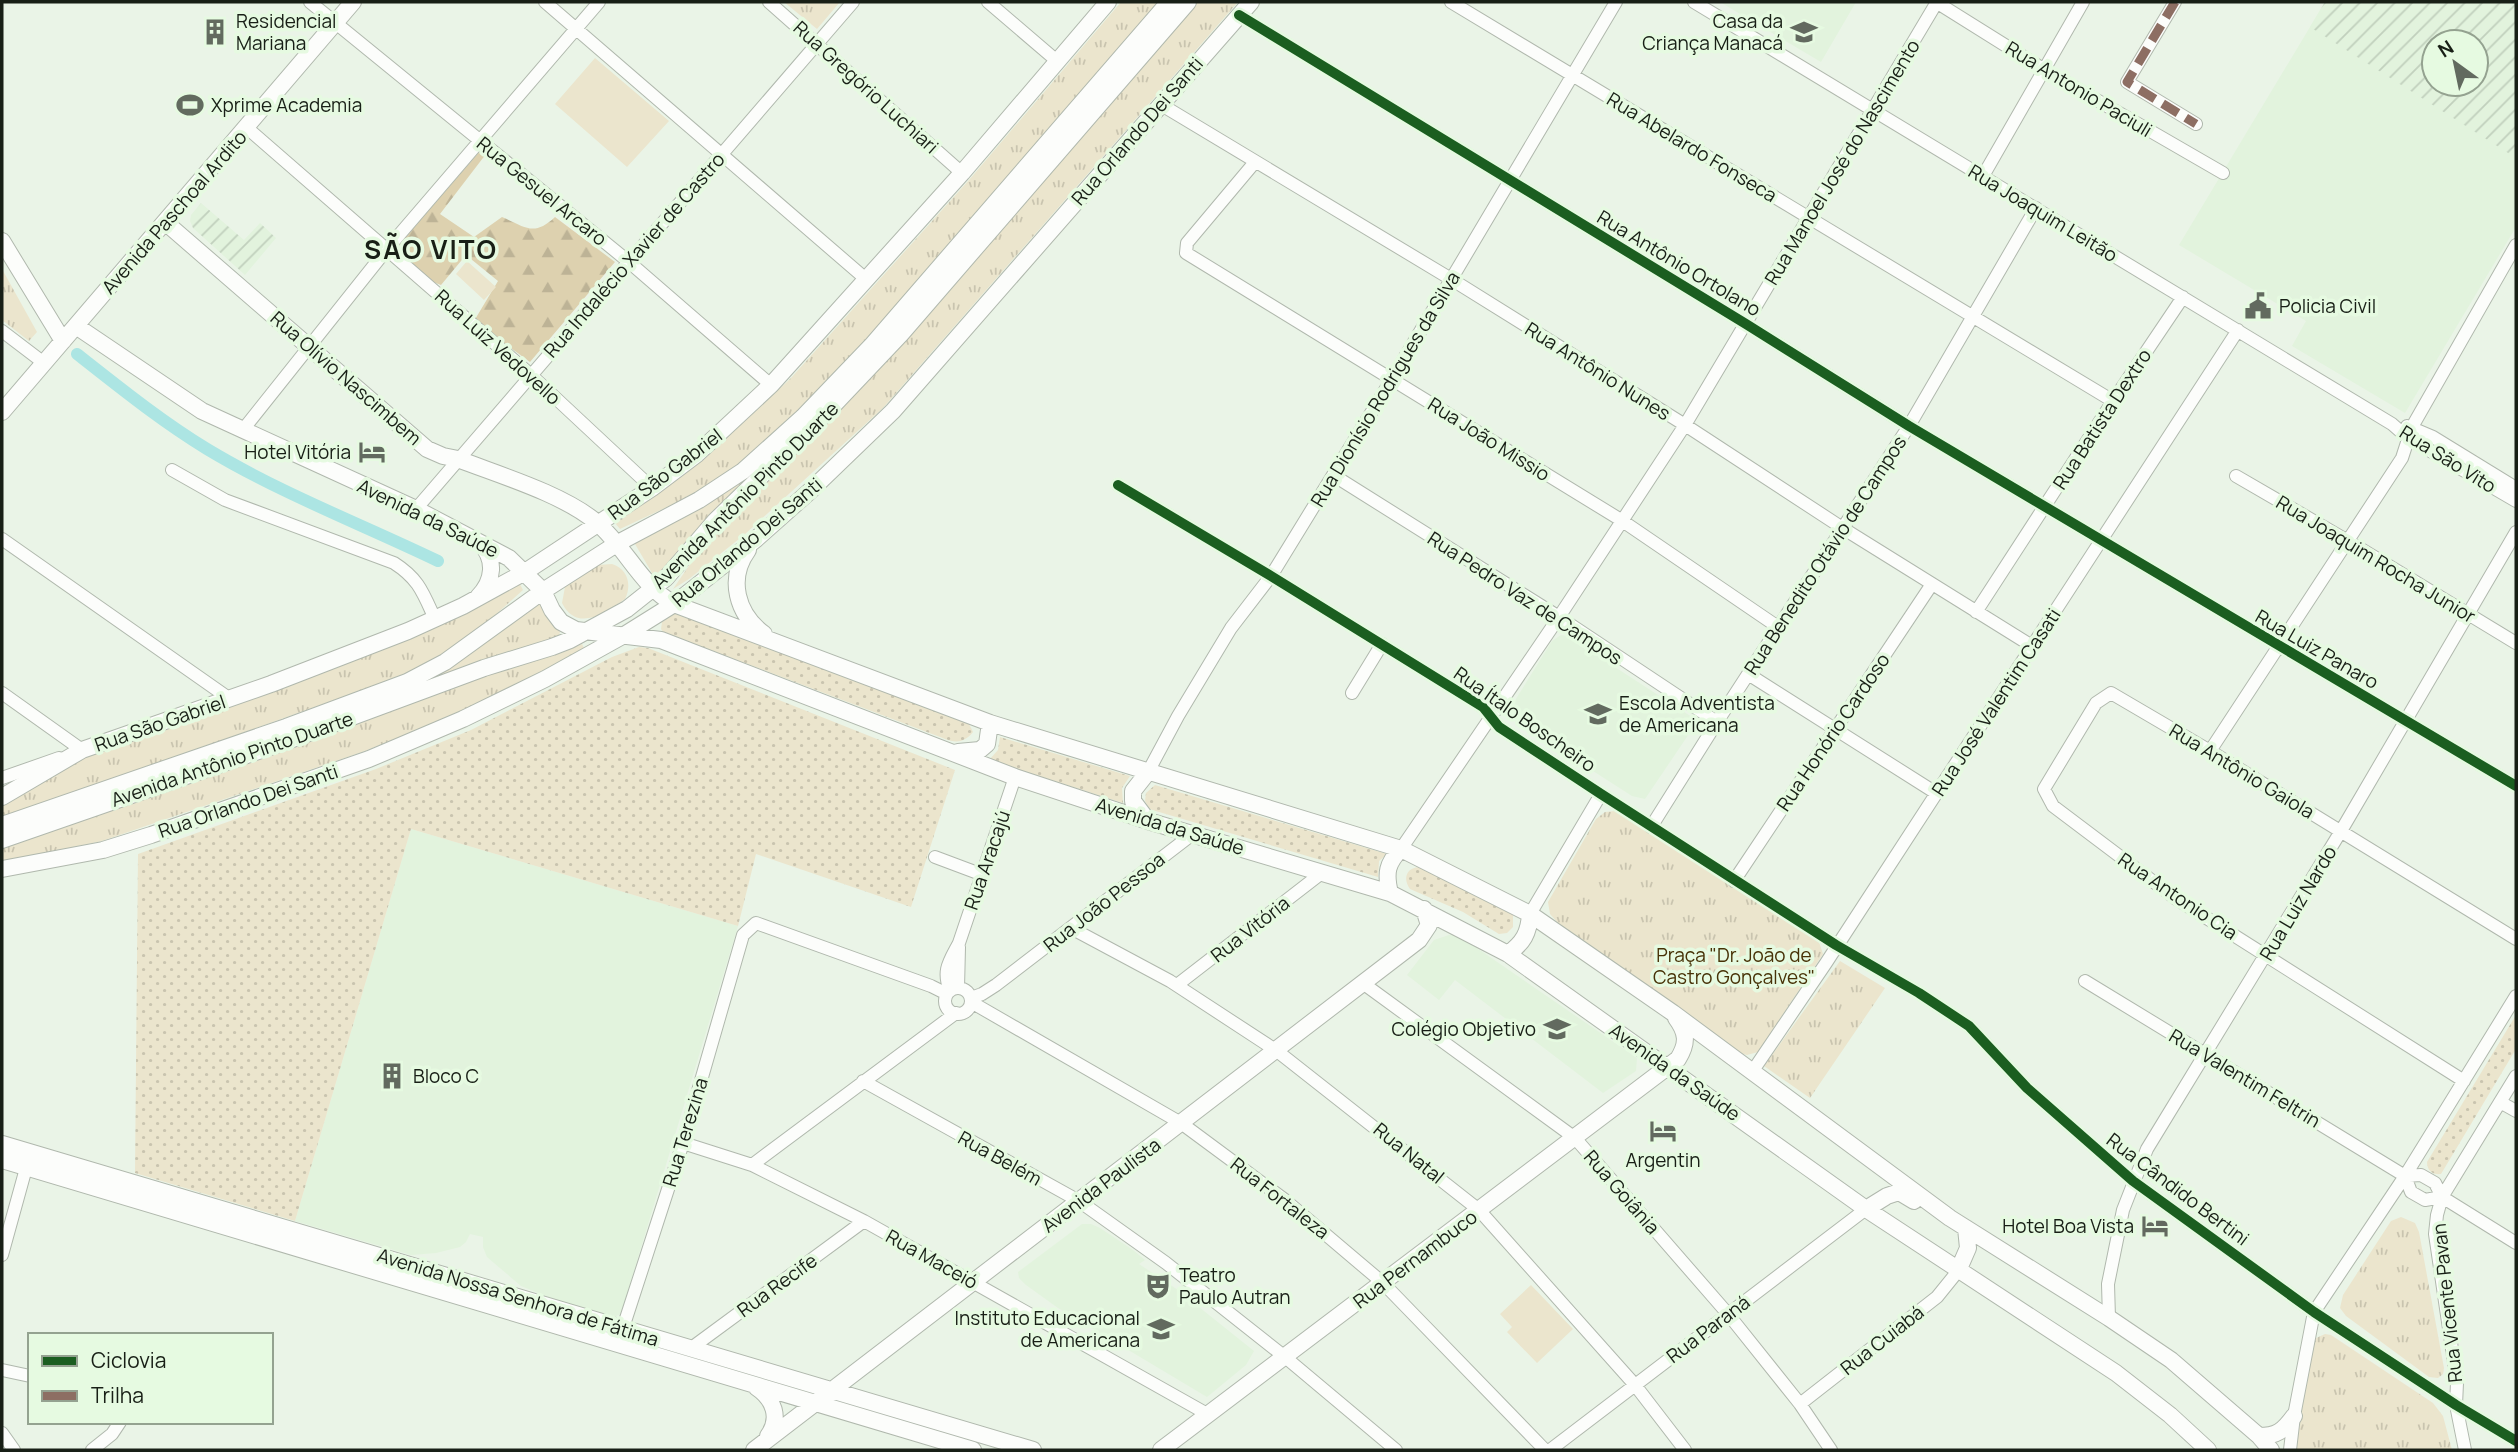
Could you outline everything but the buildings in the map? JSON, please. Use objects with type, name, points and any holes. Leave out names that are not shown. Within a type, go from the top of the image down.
[{"type":"main road","name":"Avenida Paschoal Ardito","points":[[2,412],[353,2]]},
{"type":"main road","name":"Rua São Gabriel","points":[[2,797],[82,750],[348,655],[473,601],[525,572],[652,488],[697,454],[771,384],[962,173],[1108,2]]},
{"type":"main road","name":"Avenida Antônio Pinto Duarte","points":[[2,825],[286,727],[407,682],[454,656],[543,591],[618,543],[722,486],[763,455],[803,418],[882,335],[1169,2]]},
{"type":"main road","name":"Avenida Antônio Pinto Duarte","points":[[2,840],[278,744],[484,668],[552,647],[617,615],[654,589],[677,567],[715,521],[828,411],[901,334],[1188,2]]},
{"type":"main road","name":"Rua Orlando Dei Santi","points":[[2,869],[103,850],[369,759],[487,708],[545,679],[674,604],[755,540],[893,411],[1251,2]]},
{"type":"main road","name":"Rua Olívio Nascimbem","points":[[165,222],[427,449],[567,503],[583,511],[618,543]]},
{"type":"main road","points":[[2,241],[63,341]]},
{"type":"main road","points":[[53,325],[62,329],[76,326]]},
{"type":"main road","name":"Avenida da Saúde","points":[[76,326],[202,411],[416,509],[509,558],[543,591],[561,622],[585,633],[626,634],[661,639],[1015,777],[1148,821],[1390,893],[1424,909],[1508,954],[1866,1209],[2116,1373],[2170,1415],[2208,1450]]},
{"type":"main road","points":[[755,540],[740,561],[737,595],[750,621],[775,641]]},
{"type":"main road","points":[[473,601],[489,581],[492,569],[488,552],[478,541]]},
{"type":"main road","points":[[618,543],[654,589],[674,604],[990,723],[1401,849],[1530,914],[1673,1013],[1950,1218],[2171,1360],[2271,1450]]},
{"type":"main road","points":[[948,751],[980,750],[987,744],[990,723]]},
{"type":"main road","points":[[1148,772],[1133,791],[1133,801],[1148,821]]},
{"type":"main road","points":[[1390,893],[1386,870],[1401,849]]},
{"type":"main road","name":"Avenida Paulista","points":[[756,1448],[1364,984],[1424,935],[1429,925],[1424,909]]},
{"type":"main road","points":[[1508,954],[1525,937],[1530,914]]},
{"type":"main road","points":[[1668,1067],[1678,1059],[1686,1044],[1684,1029],[1673,1013]]},
{"type":"main road","name":"Rua Pernambuco","points":[[1161,1450],[1668,1067]]},
{"type":"main road","name":"Avenida Nossa Senhora de Fátima","points":[[2,1144],[28,1160],[617,1344],[973,1450]]},
{"type":"main road","name":"Avenida Nossa Senhora de Fátima","points":[[2,1160],[28,1160],[623,1328],[1033,1450]]},
{"type":"main road","points":[[1866,1209],[1886,1196],[1899,1192],[1940,1217],[1950,1218]]},
{"type":"main road","points":[[1958,1271],[1968,1248],[1966,1228]]},
{"type":"main road","points":[[751,1384],[763,1391],[775,1410],[776,1419],[773,1429],[756,1448]]},
{"type":"main road","points":[[2259,1437],[2284,1430],[2294,1416]]},
{"type":"street","name":"Rua Gesuel Arcaro","points":[[310,2],[629,262],[771,384]]},
{"type":"street","points":[[545,2],[867,280]]},
{"type":"street","points":[[242,431],[387,249],[599,2]]},
{"type":"street","name":"Rua Gregório Luchiari","points":[[769,2],[962,173]]},
{"type":"street","name":"Rua Indalécio Xavier de Castro","points":[[416,509],[853,2]]},
{"type":"street","points":[[988,2],[1057,61]]},
{"type":"street","name":"Rua Abelardo Fonseca","points":[[1451,2],[2113,401]]},
{"type":"street","name":"Rua Dionísio Rodrigues da Silva","points":[[1148,772],[1236,620],[1271,576],[1392,379],[1616,2]]},
{"type":"street","name":"Rua Joaquim Leitão","points":[[1694,2],[2392,424]]},
{"type":"street","name":"Rua Manoel José do Nascimento","points":[[1401,849],[1559,617],[1685,425],[1937,2]]},
{"type":"street","name":"Rua Antonio Paciuli","points":[[1937,2],[2043,69],[2223,173]]},
{"type":"street","points":[[1983,176],[2083,2]]},
{"type":"street","points":[[2175,2],[2127,82],[2196,124]]},
{"type":"street","name":"Rua Antônio Ortolano","points":[[1239,15],[2100,541]]},
{"type":"street","name":"Rua Antônio Nunes","points":[[1160,104],[1451,279],[2032,646]]},
{"type":"street","name":"Rua Luiz Vedovello","points":[[246,127],[531,375],[652,488]]},
{"type":"street","name":"Rua João Missio","points":[[1255,162],[1187,243],[1186,253],[1621,520],[1778,627]]},
{"type":"street","name":"Rua Benedito Otávio de Campos","points":[[1651,827],[1909,426],[2036,208]]},
{"type":"street","points":[[2210,751],[2402,458],[2410,432],[2516,245]]},
{"type":"street","name":"Rua Batista Dextro","points":[[1976,612],[2183,297]]},
{"type":"street","name":"Rua José Valentim Casati","points":[[1752,1072],[2238,330]]},
{"type":"street","points":[[2,331],[44,363]]},
{"type":"street","name":"Rua São Vito","points":[[2392,424],[2516,488]]},
{"type":"street","name":"Rua São Vito","points":[[2410,432],[2516,501]]},
{"type":"street","points":[[172,470],[225,500],[409,572],[419,583],[435,619]]},
{"type":"street","name":"Rua Pedro Vaz de Campos","points":[[1333,475],[1559,617],[1717,722]]},
{"type":"street","name":"Rua Joaquim Rocha Junior","points":[[2236,477],[2516,643]]},
{"type":"street","name":"Rua Ítalo Boscheiro","points":[[1118,485],[1483,707],[1499,727],[1836,945]]},
{"type":"street","name":"Rua Luiz Nardo","points":[[2109,1318],[2108,1284],[2123,1210],[2147,1149],[2342,831],[2516,533]]},
{"type":"street","points":[[2,539],[230,699]]},
{"type":"street","name":"Rua Luiz Panaro","points":[[2100,541],[2516,786]]},
{"type":"street","name":"Rua Honório Cardoso","points":[[1734,881],[1932,584]]},
{"type":"street","points":[[1352,693],[1381,644]]},
{"type":"street","points":[[1748,674],[1936,793]]},
{"type":"street","points":[[2,693],[82,750]]},
{"type":"street","name":"Rua Antônio Gaiola","points":[[2044,789],[2096,703],[2110,693],[2210,751],[2516,939]]},
{"type":"street","name":"Rua São Gabriel","points":[[2,778],[82,750]]},
{"type":"street","name":"Rua Aracajú","points":[[957,999],[945,973],[959,943],[1015,777]]},
{"type":"street","name":"Rua Antonio Cia","points":[[2044,789],[2053,806],[2175,898],[2464,1081]]},
{"type":"street","points":[[1530,914],[1601,794]]},
{"type":"street","name":"Rua João Pessoa","points":[[752,1165],[919,1040],[957,999],[990,990],[1194,833]]},
{"type":"street","points":[[935,857],[983,875]]},
{"type":"street","name":"Rua Vitória","points":[[1177,985],[1323,872]]},
{"type":"street","name":"Rua Fortaleza","points":[[756,923],[957,999],[1181,1123],[1285,1200],[1383,1283],[1548,1450]]},
{"type":"street","name":"Rua Terezina","points":[[617,1344],[683,1143],[743,935],[756,923]]},
{"type":"street","name":"Rua Natal","points":[[1071,928],[1177,985],[1277,1051],[1479,1210],[1635,1385],[1685,1450]]},
{"type":"street","name":"Rua Cândido Bertini","points":[[1836,945],[1919,993],[1969,1026],[2027,1088],[2133,1181],[2314,1312],[2516,1441]]},
{"type":"street","name":"Rua Valentim Feltrin","points":[[2085,981],[2405,1176],[2421,1175],[2435,1183],[2442,1197],[2516,1243]]},
{"type":"street","name":"Rua Goiânia","points":[[1364,984],[1575,1138],[1728,1314],[1800,1404],[1831,1450]]},
{"type":"street","points":[[2290,1450],[2314,1312],[2405,1176],[2516,996]]},
{"type":"street","points":[[2442,1197],[2516,1076]]},
{"type":"street","name":"Rua Belém","points":[[863,1081],[1079,1201],[1167,1263],[1396,1450]]},
{"type":"street","points":[[2500,1102],[2516,1111]]},
{"type":"street","name":"Rua Maceió","points":[[683,1143],[752,1165],[864,1221],[1209,1415]]},
{"type":"street","points":[[2,1255],[28,1160]]},
{"type":"street","name":"Rua Valentim Feltrin","points":[[2405,1176],[2411,1192],[2425,1200],[2442,1197]]},
{"type":"street","name":"Rua Vicente Pavan","points":[[2442,1197],[2435,1234],[2457,1383],[2456,1405],[2465,1450]]},
{"type":"street","name":"Rua Paraná","points":[[1548,1450],[1866,1209]]},
{"type":"street","name":"Rua Recife","points":[[690,1349],[864,1221]]},
{"type":"street","name":"Rua Cuiabá","points":[[1800,1404],[1937,1297],[1958,1271]]},
{"type":"street","points":[[2085,1303],[2099,1300],[2108,1284]]},
{"type":"street","points":[[2,1370],[28,1376]]},
{"type":"street","points":[[92,1450],[112,1434],[119,1424]]},
{"type":"street","points":[[2,1433],[14,1450]]},
{"type":"shaded area","name":"Casa da Criança Manacá","points":[[1720,2],[1856,2],[1821,62]]},
{"type":"shaded area","points":[[2325,2],[2516,2],[2516,227],[2405,413],[2292,346],[2306,321],[2179,245]]},
{"type":"shaded area","points":[[2325,2],[2516,2],[2516,158],[2422,98],[2490,98],[2490,28],[2420,28],[2420,97],[2310,27]]},
{"type":"shaded area","points":[[201,203],[244,240],[260,223],[276,238],[245,275],[193,228],[191,215]]},
{"type":"shaded area","name":"Escola Adventista de Americana","points":[[1561,635],[1567,636],[1692,717],[1695,725],[1645,799],[1632,796],[1512,719],[1509,710],[1552,641]]},
{"type":"shaded area","points":[[411,829],[738,926],[621,1314],[614,1317],[521,1286],[487,1257],[483,1237],[470,1234],[460,1247],[411,1255],[295,1221]]},
{"type":"shaded area","name":"Colégio Objetivo","points":[[1455,933],[1637,1058],[1636,1071],[1603,1093],[1455,980],[1439,1000],[1407,975],[1434,940]]},
{"type":"shaded area","name":"Instituto Educacional de Americana","points":[[1082,1224],[1100,1228],[1133,1250],[1145,1260],[1139,1264],[1178,1290],[1182,1285],[1187,1287],[1184,1295],[1254,1351],[1246,1365],[1207,1397],[1058,1308],[1019,1278],[1018,1272]]},
{"type":"green space","points":[[784,2],[840,2],[817,29]]},
{"type":"green space","points":[[1121,2],[1160,2],[869,341],[759,451],[695,494],[620,529],[615,523],[703,460],[790,379],[969,180]]},
{"type":"green space","points":[[1197,2],[1238,2],[883,408],[744,535],[673,589],[699,551],[722,524],[906,337]]},
{"type":"green space","points":[[595,58],[669,121],[627,167],[555,104]]},
{"type":"green space","points":[[481,150],[486,154],[440,214],[474,237],[502,217],[523,227],[535,228],[555,217],[615,262],[530,362],[474,321],[498,281],[466,255],[441,285],[433,282],[395,249]]},
{"type":"green space","points":[[467,261],[496,287],[484,300],[456,274]]},
{"type":"green space","points":[[2,269],[37,332],[29,341],[2,320]]},
{"type":"green space","points":[[742,481],[744,483],[662,573],[652,573],[635,541]]},
{"type":"green space","points":[[612,564],[622,570],[627,578],[625,599],[592,618],[576,617],[568,612],[562,603],[565,587],[598,565]]},
{"type":"green space","points":[[520,584],[523,590],[473,635],[407,674],[2,819],[2,804],[90,755],[351,662],[408,639]]},
{"type":"green space","points":[[536,604],[543,605],[547,616],[560,632],[559,636],[416,687]]},
{"type":"green space","points":[[677,612],[742,634],[969,724],[973,732],[964,740],[949,740],[663,632],[662,622]]},
{"type":"green space","points":[[582,644],[584,648],[541,673],[461,712],[365,751],[102,841],[2,862],[2,847],[487,674],[561,653]]},
{"type":"green space","points":[[639,647],[648,648],[955,770],[911,907],[756,854],[738,926],[411,829],[295,1221],[135,1173],[138,854],[376,769],[471,730],[612,657]]},
{"type":"green space","points":[[1000,737],[1130,776],[1122,788],[1123,803],[989,760],[998,750]]},
{"type":"green space","points":[[1155,785],[1387,854],[1379,861],[1378,877],[1149,809],[1145,801],[1146,793]]},
{"type":"green space","name":"Praça \"Dr. João de Castro Gonçalves\"","points":[[1615,811],[1819,942],[1823,954],[1758,1052],[1747,1055],[1736,1052],[1558,923],[1550,914],[1548,902],[1596,819],[1605,812]]},
{"type":"green space","points":[[1420,867],[1487,898],[1513,915],[1513,927],[1507,933],[1499,934],[1463,912],[1410,889],[1406,881],[1407,874]]},
{"type":"green space","points":[[1840,961],[1885,988],[1810,1098],[1764,1066]]},
{"type":"green space","points":[[2516,1015],[2516,1049],[2441,1174],[2433,1173],[2427,1162]]},
{"type":"green space","points":[[2401,1217],[2415,1223],[2419,1232],[2444,1368],[2443,1374],[2438,1378],[2429,1377],[2346,1316],[2340,1308],[2343,1295],[2391,1221]]},
{"type":"green space","points":[[1531,1285],[1573,1329],[1537,1363],[1507,1332],[1512,1327],[1500,1314]]},
{"type":"green space","points":[[2325,1334],[2331,1335],[2433,1403],[2443,1416],[2452,1450],[2296,1450],[2311,1344],[2314,1339]]},
{"type":"waterway","points":[[77,354],[140,403],[207,449],[292,494],[438,561]]},
{"type":"marked path","points":[[2175,2],[2127,82],[2196,124]]},
{"type":"cycle path","points":[[1239,15],[1909,426],[2516,786]]},
{"type":"cycle path","points":[[1118,485],[1483,707],[1499,727],[1601,794],[1836,945],[1919,993],[1969,1026],[2027,1088],[2133,1181],[2314,1312],[2516,1441]]},
{"type":"place","name":"Residencial Mariana","points":[[215,32]]},
{"type":"place","name":"Casa da Criança Manacá","points":[[1804,32]]},
{"type":"place","name":"Xprime Academia","points":[[190,105]]},
{"type":"place","name":"Policia Civil","points":[[2258,306]]},
{"type":"place","name":"Hotel Vitória","points":[[372,452]]},
{"type":"place","name":"Escola Adventista de Americana","points":[[1598,714]]},
{"type":"place","name":"Colégio Objetivo","points":[[1557,1029]]},
{"type":"place","name":"Bloco C","points":[[392,1076]]},
{"type":"place","name":"Argentin","points":[[1663,1131]]},
{"type":"place","name":"Hotel Boa Vista","points":[[2155,1226]]},
{"type":"place","name":"Teatro Paulo Autran","points":[[1158,1286]]},
{"type":"place","name":"Instituto Educacional de Americana","points":[[1161,1329]]},
{"type":"district","name":"SÃO VITO","points":[[431,249]]}]
